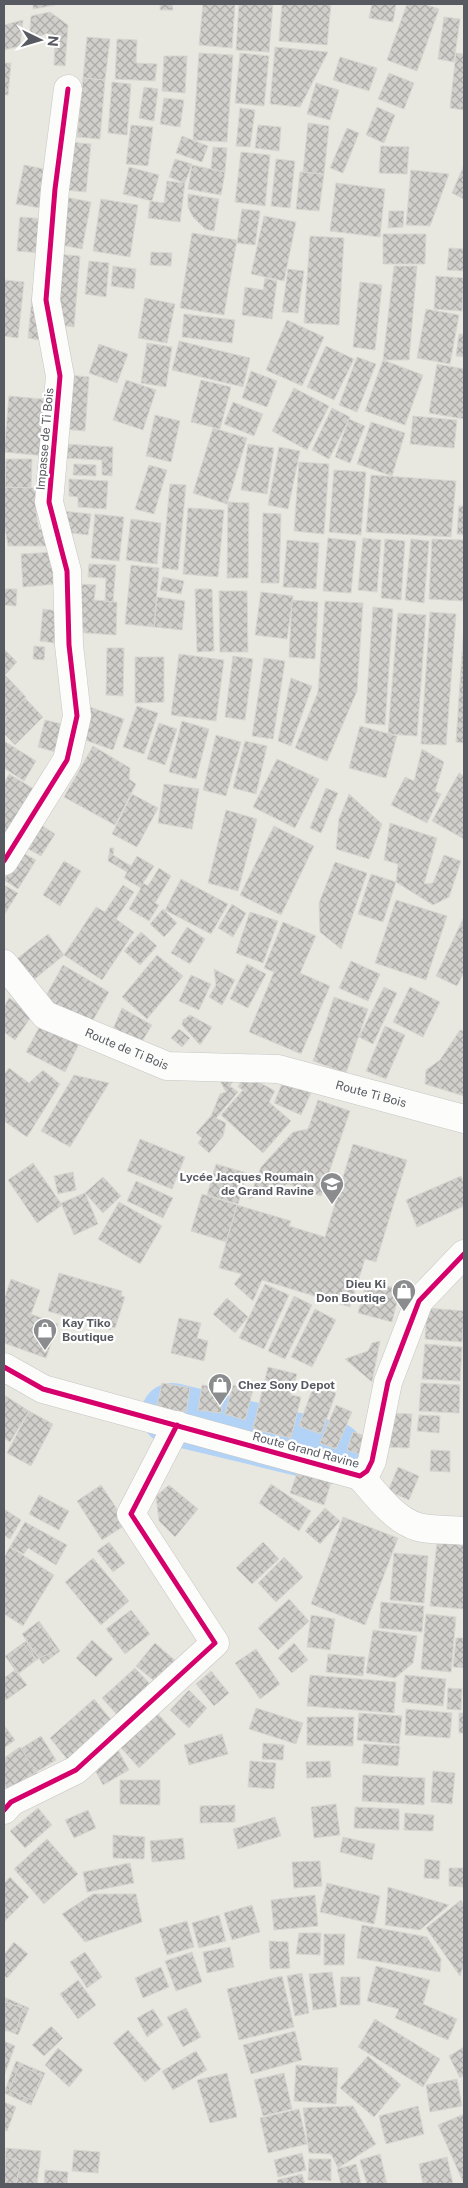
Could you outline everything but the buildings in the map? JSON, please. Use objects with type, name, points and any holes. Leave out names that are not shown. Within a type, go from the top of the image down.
[{"type":"street","name":"Impasse de Ti Bois","points":[[4,861],[67,760],[76,716],[69,645],[67,571],[49,502],[60,376],[46,300],[55,189],[68,89]]},
{"type":"street","name":"Route de Ti Bois","points":[[4,964],[45,1015],[167,1066],[278,1069]]},
{"type":"street","name":"Route Ti Bois","points":[[278,1069],[464,1119]]},
{"type":"street","name":"Route Grand Ravine","points":[[4,1367],[43,1389],[360,1476],[367,1471],[372,1461],[388,1382],[419,1301],[464,1254]]},
{"type":"street","points":[[4,1810],[11,1802],[76,1770],[215,1643],[131,1514],[177,1425]]},
{"type":"street","points":[[360,1476],[402,1518],[418,1527],[464,1531]]},
{"type":"waterway","points":[[172,1414],[334,1453]]},
{"type":"cycle path","points":[[4,861],[67,760],[77,716],[69,645],[67,571],[49,502],[60,376],[46,300],[55,189],[68,89]]},
{"type":"cycle path","points":[[4,1367],[43,1389],[360,1476],[367,1471],[372,1461],[388,1382],[419,1301],[464,1254]]},
{"type":"cycle path","points":[[4,1810],[11,1802],[76,1770],[215,1643],[131,1514],[177,1425]]},
{"type":"place","name":"Lycée Jacques Roumain de Grand Ravine","points":[[332,1205]]},
{"type":"place","name":"Dieu Ki Don Boutiqe","points":[[404,1312]]},
{"type":"place","name":"Kay Tiko Boutique","points":[[45,1351]]},
{"type":"place","name":"Chez Sony Depot","points":[[220,1406]]}]
